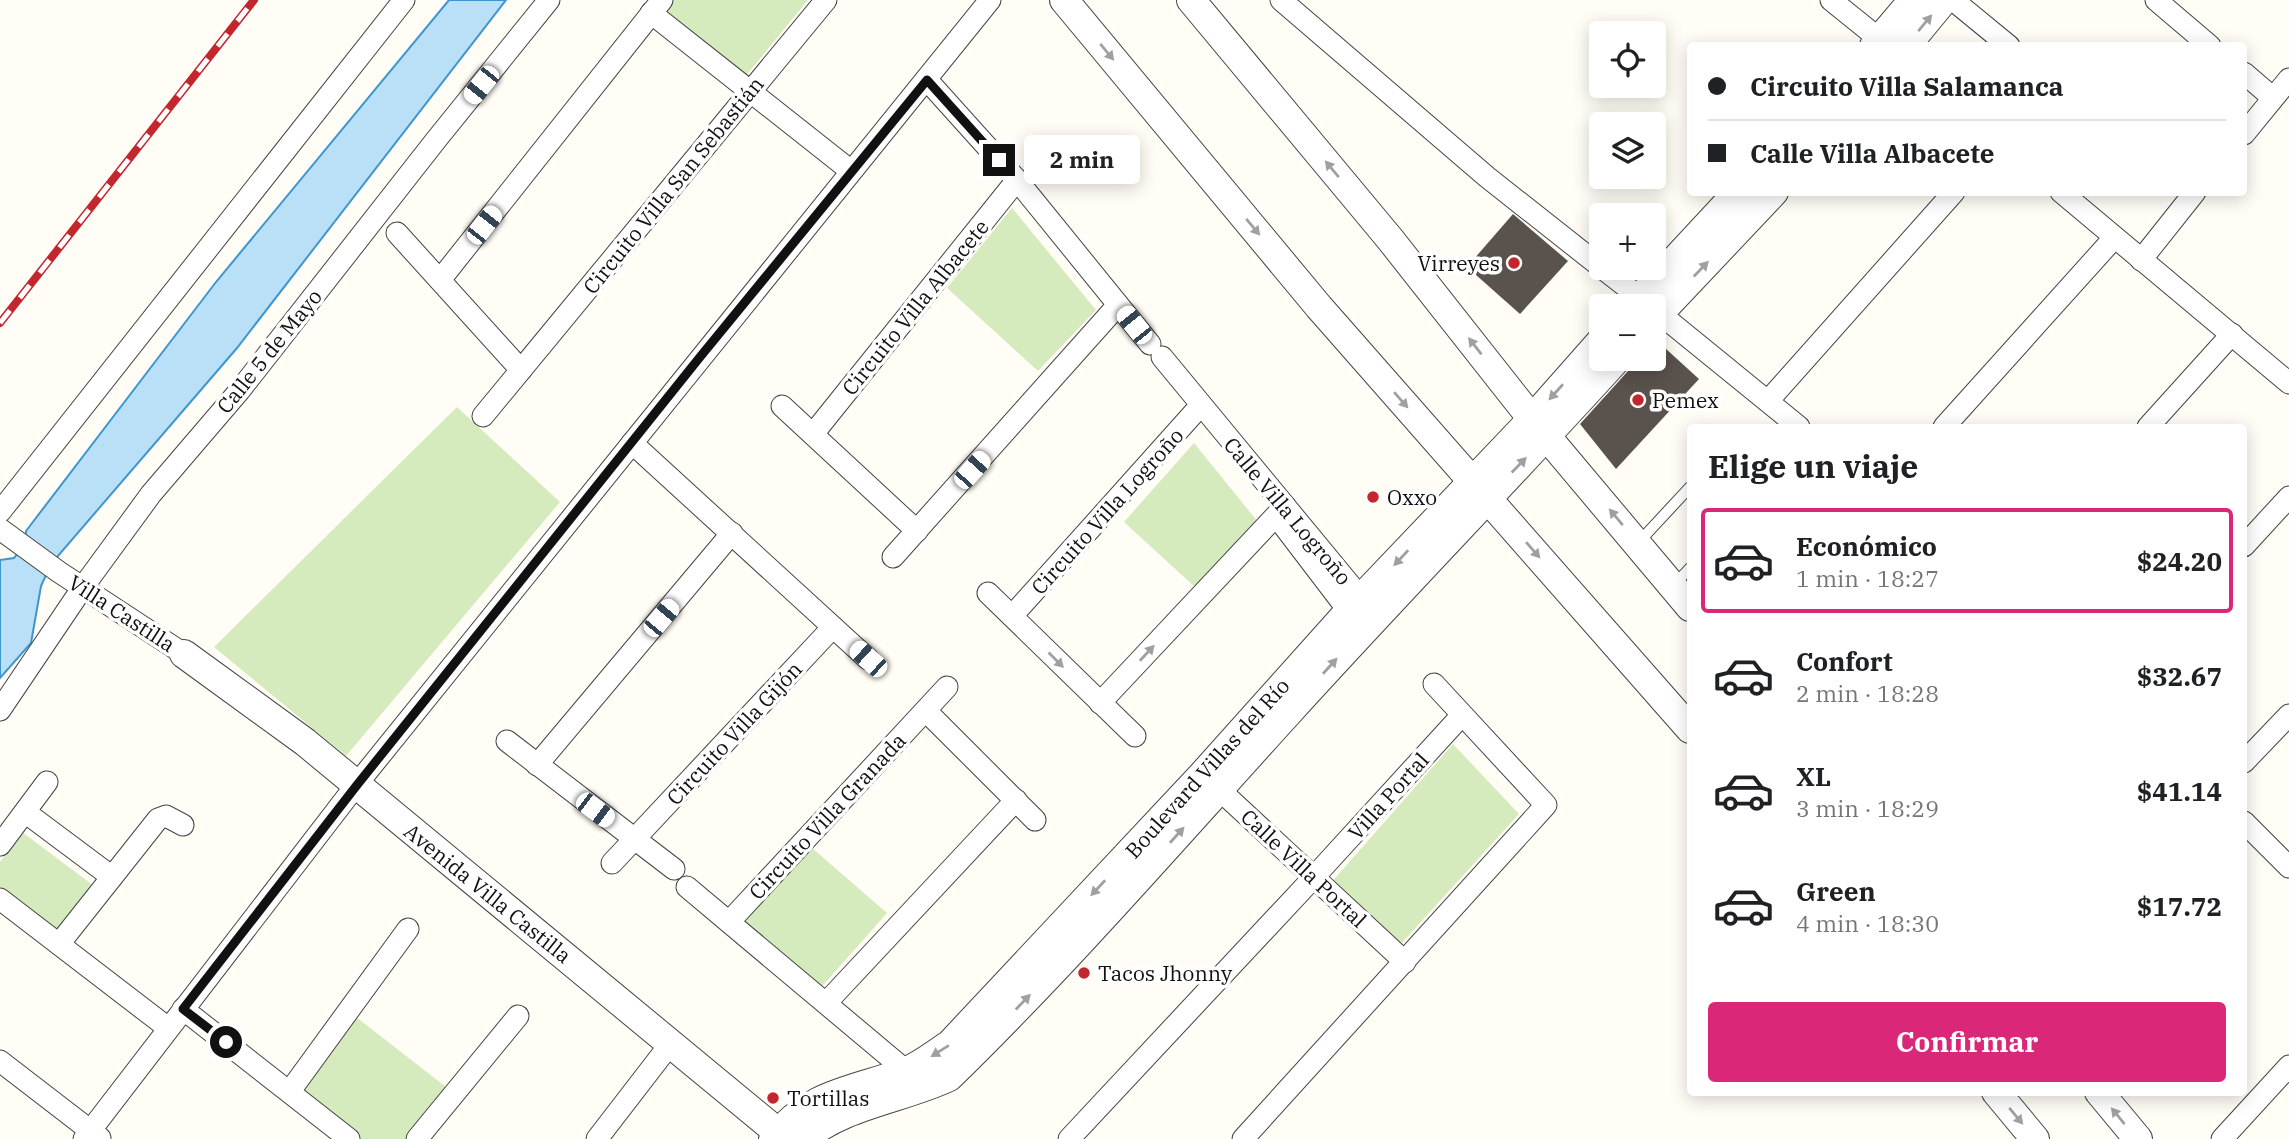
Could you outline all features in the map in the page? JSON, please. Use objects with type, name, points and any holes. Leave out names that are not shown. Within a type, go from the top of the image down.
[{"type":"street","points":[[2,524],[404,0]]},
{"type":"street","name":"Calle 5 de Mayo","points":[[0,710],[83,587],[151,494],[240,390],[549,0]]},
{"type":"street","name":"Circuito Villa San Sebastián","points":[[483,416],[826,0]]},
{"type":"street","points":[[0,1061],[92,1136],[168,1028],[357,785],[990,0]]},
{"type":"street","points":[[1064,0],[1319,307],[1687,726]]},
{"type":"street","points":[[1191,0],[1390,239],[1539,427],[1638,543],[1685,587]]},
{"type":"street","points":[[1282,0],[1487,177],[1589,257]]},
{"type":"street","points":[[1831,0],[1884,42]]},
{"type":"street","points":[[1888,42],[1913,0]]},
{"type":"street","points":[[1890,42],[1944,0]]},
{"type":"street","points":[[1953,0],[2004,42]]},
{"type":"street","points":[[2156,0],[2205,42]]},
{"type":"street","points":[[440,280],[657,7],[750,92],[851,171]]},
{"type":"street","points":[[2247,76],[2273,98]]},
{"type":"street","points":[[2247,130],[2289,79]]},
{"type":"street","name":"Calle Villa Logroño","points":[[927,80],[1017,180],[1201,405],[1280,511],[1362,614]]},
{"type":"street","name":"Circuito Villa Albacete","points":[[813,434],[1017,180]]},
{"type":"street","points":[[1659,294],[1735,196]]},
{"type":"street","points":[[1663,294],[1770,196]]},
{"type":"street","points":[[1768,401],[1950,196]]},
{"type":"street","points":[[2066,196],[2289,383]]},
{"type":"street","points":[[2141,260],[2191,196]]},
{"type":"street","points":[[397,233],[521,370]]},
{"type":"street","points":[[1947,424],[2114,237]]},
{"type":"street","points":[[1617,280],[1632,294]]},
{"type":"street","points":[[893,557],[1118,305]]},
{"type":"street","points":[[1666,322],[1795,424]]},
{"type":"street","points":[[2151,424],[2232,334]]},
{"type":"street","name":"Boulevard Villas del Río","points":[[1539,427],[1589,358]]},
{"type":"street","name":"Boulevard Villas del Río","points":[[785,1137],[804,1108],[836,1093],[917,1079],[949,1077],[1083,941],[1211,782],[1362,614],[1539,427],[1604,371]]},
{"type":"street","name":"Circuito Villa Logroño","points":[[1012,617],[1201,405]]},
{"type":"street","points":[[782,406],[917,531]]},
{"type":"street","points":[[632,443],[868,659]]},
{"type":"street","points":[[2247,543],[2289,497]]},
{"type":"street","points":[[1100,703],[1280,511]]},
{"type":"street","name":"Villa Castilla","points":[[2,524],[59,572],[184,654]]},
{"type":"street","points":[[537,765],[732,533]]},
{"type":"street","points":[[988,593],[1135,736]]},
{"type":"street","name":"Circuito Villa Gijón","points":[[612,863],[833,627]]},
{"type":"street","name":"Avenida Villa Castilla","points":[[184,654],[305,742],[785,1137]]},
{"type":"street","points":[[1243,1139],[1546,805],[1434,684]]},
{"type":"street","name":"Circuito Villa Granada","points":[[729,922],[947,687]]},
{"type":"street","points":[[926,711],[1035,820]]},
{"type":"street","name":"Villa Portal","points":[[1069,1139],[1462,715]]},
{"type":"street","points":[[2247,759],[2289,715]]},
{"type":"street","points":[[507,741],[674,869]]},
{"type":"street","points":[[0,845],[47,782]]},
{"type":"street","name":"Calle Villa Portal","points":[[1211,782],[1405,962]]},
{"type":"street","points":[[826,1003],[1016,800]]},
{"type":"street","points":[[25,812],[112,877]]},
{"type":"street","points":[[60,944],[158,820],[166,816],[183,825]]},
{"type":"street","points":[[2247,825],[2289,867]]},
{"type":"street","points":[[687,887],[917,1079]]},
{"type":"street","points":[[0,899],[168,1028]]},
{"type":"street","points":[[290,1091],[408,929]]},
{"type":"street","points":[[183,1009],[349,1139]]},
{"type":"street","points":[[417,1139],[518,1016]]},
{"type":"street","points":[[597,1139],[671,1043]]},
{"type":"street","points":[[2222,1139],[2289,1066]]},
{"type":"street","points":[[1999,1096],[2035,1139]]},
{"type":"street","points":[[2102,1096],[2138,1139]]},
{"type":"lane","points":[[1638,543],[1687,490]]},
{"type":"green space","points":[[673,0],[808,0],[744,78],[662,14]]},
{"type":"green space","points":[[1012,208],[1096,310],[1038,371],[947,288]]},
{"type":"green space","points":[[457,407],[560,502],[346,756],[214,647]]},
{"type":"green space","points":[[1194,443],[1258,522],[1196,588],[1124,522]]},
{"type":"green space","points":[[1453,744],[1519,814],[1399,946],[1330,884]]},
{"type":"green space","points":[[22,832],[94,886],[59,934],[0,893],[0,862]]},
{"type":"green space","points":[[812,848],[887,913],[817,992],[739,927]]},
{"type":"green space","points":[[356,1017],[446,1087],[406,1139],[353,1139],[296,1096]]},
{"type":"water","points":[[449,0],[506,0],[237,348],[51,564],[41,586],[31,643],[0,678],[0,560],[14,558],[25,543],[26,531],[216,282]]},
{"type":"building","points":[[1513,214],[1568,261],[1520,314],[1467,267]]},
{"type":"building","name":"Pemex","points":[[1666,349],[1699,379],[1616,469],[1580,424],[1628,371],[1666,371]]},
{"type":"railway","points":[[0,323],[254,0]]},
{"type":"place","name":"Virreyes","points":[[1514,263]]},
{"type":"place","name":"Pemex","points":[[1638,400]]},
{"type":"place","name":"Oxxo","points":[[1373,497]]},
{"type":"place","name":"Tacos Jhonny","points":[[1084,973]]},
{"type":"place","name":"Tortillas","points":[[773,1098]]},
{"type":"route","points":[[226,1042],[183,1009],[357,785],[700,357],[927,80],[999,160]]}]
